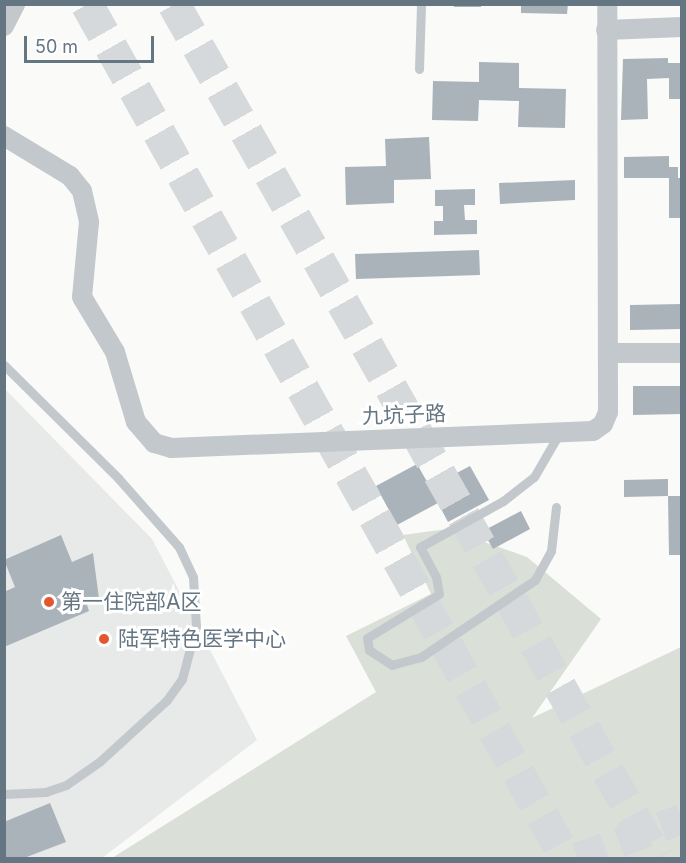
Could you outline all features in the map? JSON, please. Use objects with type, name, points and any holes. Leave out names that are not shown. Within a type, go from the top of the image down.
[{"type":"street","points":[[4,26],[15,4]]},
{"type":"street","name":"九坑子路","points":[[4,136],[70,176],[82,191],[89,222],[82,297],[115,352],[136,422],[154,443],[171,448],[593,431],[603,424],[608,412],[607,4]]},
{"type":"street","points":[[606,30],[681,27]]},
{"type":"street","points":[[609,352],[681,353]]},
{"type":"lane","points":[[419,69],[421,4]]},
{"type":"lane","points":[[4,365],[118,478],[180,547],[193,577],[196,626],[182,679],[167,700],[99,762],[56,788],[4,794]]},
{"type":"lane","points":[[556,507],[551,551],[536,580],[421,657],[392,665],[369,650],[367,638],[439,594],[436,577],[420,547],[503,501],[534,477],[560,432]]},
{"type":"shaded area","name":"陆军特色医学中心","points":[[4,388],[152,539],[257,740],[102,858],[5,858]]},
{"type":"shaded area","points":[[447,529],[527,557],[601,619],[532,718],[681,647],[681,858],[112,858],[376,692],[346,636],[431,594],[403,535]]},
{"type":"building","points":[[454,4],[481,4],[481,7],[454,7]]},
{"type":"building","points":[[521,4],[568,4],[567,14],[521,13]]},
{"type":"building","points":[[668,58],[668,63],[682,63],[682,99],[669,99],[669,78],[647,79],[648,119],[621,120],[623,59]]},
{"type":"building","points":[[479,62],[519,63],[519,88],[566,89],[565,128],[518,127],[519,101],[479,100],[478,121],[432,120],[433,81],[479,82]]},
{"type":"building","points":[[429,137],[431,179],[394,180],[394,203],[346,205],[345,167],[386,166],[385,139]]},
{"type":"building","points":[[669,156],[669,167],[678,167],[678,178],[682,178],[682,218],[669,218],[669,178],[624,178],[624,157]]},
{"type":"building","points":[[575,180],[575,200],[500,204],[499,183]]},
{"type":"building","points":[[475,189],[475,205],[464,205],[465,220],[477,220],[477,234],[434,235],[434,221],[443,221],[443,206],[435,206],[435,190]]},
{"type":"building","points":[[479,250],[480,275],[356,279],[355,254]]},
{"type":"building","points":[[682,304],[682,329],[630,330],[630,305]]},
{"type":"building","points":[[633,386],[682,386],[682,414],[633,415]]},
{"type":"building","points":[[417,464],[430,487],[470,466],[489,500],[448,522],[438,503],[397,525],[376,486]]},
{"type":"building","points":[[668,479],[668,496],[624,497],[624,480]]},
{"type":"building","points":[[668,496],[682,496],[682,555],[669,555]]},
{"type":"building","points":[[521,511],[530,529],[493,549],[483,531]]},
{"type":"building","name":"第一住院部A区","points":[[61,535],[72,562],[93,553],[99,599],[87,605],[89,611],[4,647],[4,592],[15,587],[4,560]]},
{"type":"building","points":[[50,803],[66,842],[24,858],[4,858],[4,822]]},
{"type":"tunnel","points":[[87,4],[566,858]]},
{"type":"tunnel","points":[[174,4],[657,858]]},
{"type":"tunnel","points":[[577,858],[682,819]]},
{"type":"place","name":"第一住院部A区","points":[[49,602]]},
{"type":"place","name":"陆军特色医学中心","points":[[104,639]]}]
